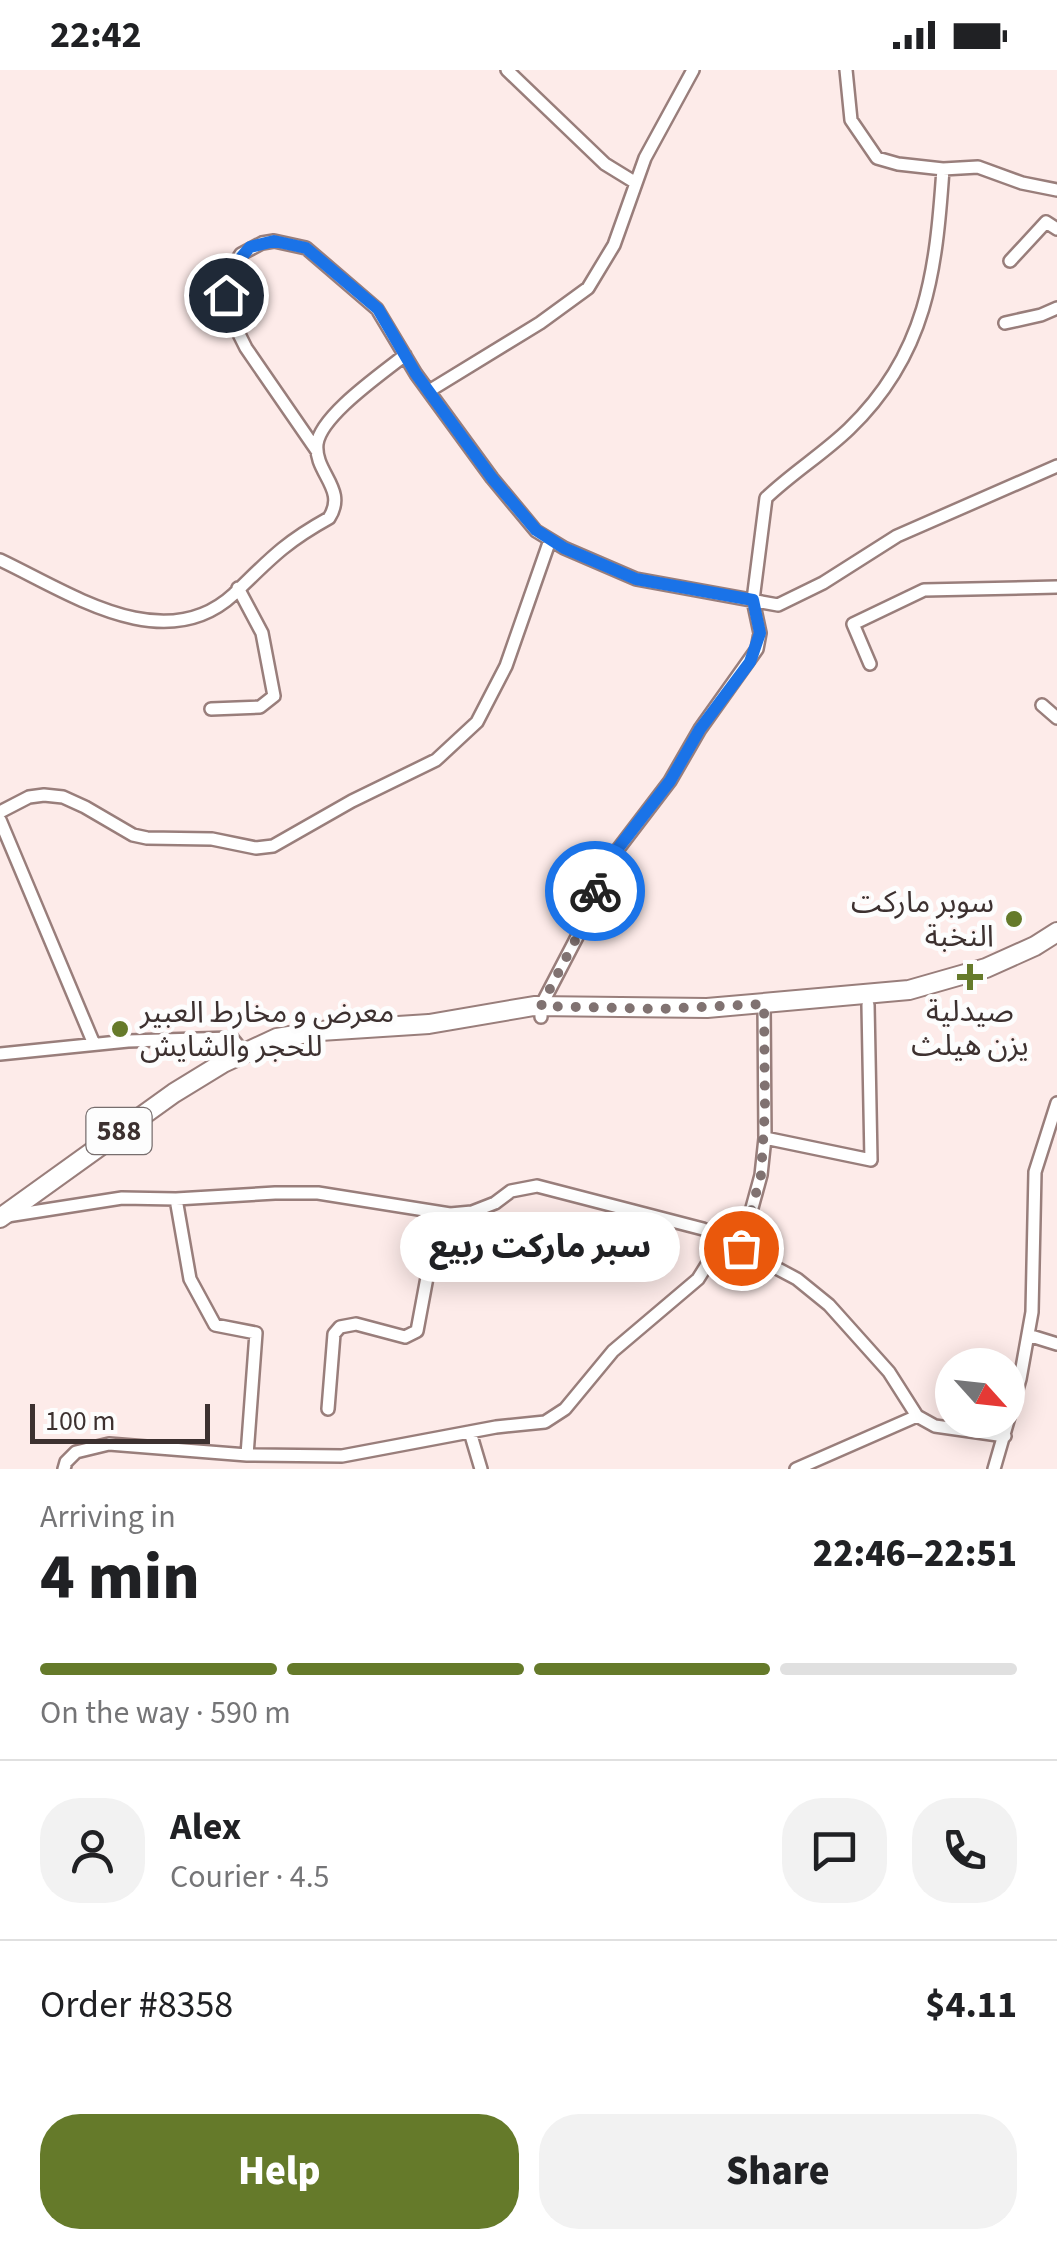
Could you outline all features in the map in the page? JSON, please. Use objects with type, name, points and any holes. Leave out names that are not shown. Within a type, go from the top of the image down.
[{"type":"main road","points":[[764,1009],[950,981],[1009,959],[1057,932]]},
{"type":"main road","points":[[244,1053],[541,1012],[868,1005],[923,997],[994,976],[1057,944]]},
{"type":"main road","name":"588","points":[[2,1217],[174,1093],[244,1053]]},
{"type":"street","points":[[507,70],[605,164],[636,183]]},
{"type":"street","points":[[430,391],[540,323],[588,288],[614,245],[636,183],[693,70]]},
{"type":"street","points":[[846,70],[851,120],[876,158],[944,169],[978,167],[1022,183],[1057,190]]},
{"type":"street","points":[[541,1012],[609,860],[670,781],[700,729],[750,662],[760,633],[753,600],[766,498],[851,427],[897,371],[912,343],[923,316],[938,252],[944,169]]},
{"type":"street","points":[[1010,261],[1046,222],[1057,229]]},
{"type":"street","points":[[0,560],[92,604],[157,623],[195,616],[232,596],[302,531],[329,518],[336,498],[318,451],[246,348],[227,310],[229,272],[241,254],[250,247],[274,241],[306,248],[378,309],[404,355],[492,478],[536,530],[636,579],[778,605],[794,600],[898,536],[1057,466]]},
{"type":"street","points":[[1006,323],[1041,316],[1057,308]]},
{"type":"street","points":[[318,451],[320,436],[334,418],[404,355]]},
{"type":"street","points":[[0,812],[28,797],[44,795],[74,802],[148,838],[212,839],[256,848],[272,846],[436,760],[477,722],[506,666],[550,540]]},
{"type":"street","points":[[870,664],[853,624],[924,590],[1057,587]]},
{"type":"street","points":[[211,708],[260,707],[274,696],[262,633],[238,588]]},
{"type":"street","points":[[1042,704],[1057,718]]},
{"type":"street","points":[[0,820],[94,1044]]},
{"type":"street","points":[[764,1138],[871,1160],[868,1005]]},
{"type":"street","points":[[741,1248],[761,1175],[764,1009]]},
{"type":"street","points":[[0,1054],[189,1038],[232,1038],[244,1053]]},
{"type":"street","points":[[1025,1348],[1032,1312],[1035,1172],[1057,1103]]},
{"type":"street","points":[[2,1217],[122,1198],[318,1193],[439,1214],[472,1212],[511,1192],[537,1186],[678,1222],[723,1239],[797,1279],[830,1305],[889,1372],[917,1416],[935,1426]]},
{"type":"street","points":[[176,1199],[190,1278],[215,1324],[256,1333],[247,1455]]},
{"type":"street","points":[[328,1409],[334,1334],[340,1326],[356,1324],[405,1337],[417,1331],[439,1214]]},
{"type":"street","points":[[64,1469],[76,1452],[109,1444],[247,1455],[342,1456],[545,1422],[557,1416],[613,1352],[698,1279],[723,1239]]},
{"type":"street","points":[[1028,1335],[1057,1344]]},
{"type":"street","points":[[796,1469],[917,1416]]},
{"type":"street","points":[[470,1432],[481,1469]]},
{"type":"street","points":[[994,1469],[1004,1438]]},
{"type":"way so far","points":[[595,891],[578,935],[541,1006],[658,1009],[764,1004],[761,1175],[741,1248]]},
{"type":"place","name":"سوبر ماركت النخبة","points":[[1014,919]]},
{"type":"place","name":"صيدلية يزن هيلث","points":[[970,977]]},
{"type":"place","name":"معرض و مخارط العبير للحجر والشايش","points":[[120,1029]]},
{"type":"place","name":"سبر ماركت ربيع","points":[[741,1248]]},
{"type":"route","points":[[226,295],[229,272],[250,247],[274,241],[306,248],[378,309],[416,374],[492,478],[536,530],[564,548],[636,579],[753,600],[760,633],[750,662],[700,729],[670,781],[609,860],[595,891]]}]
